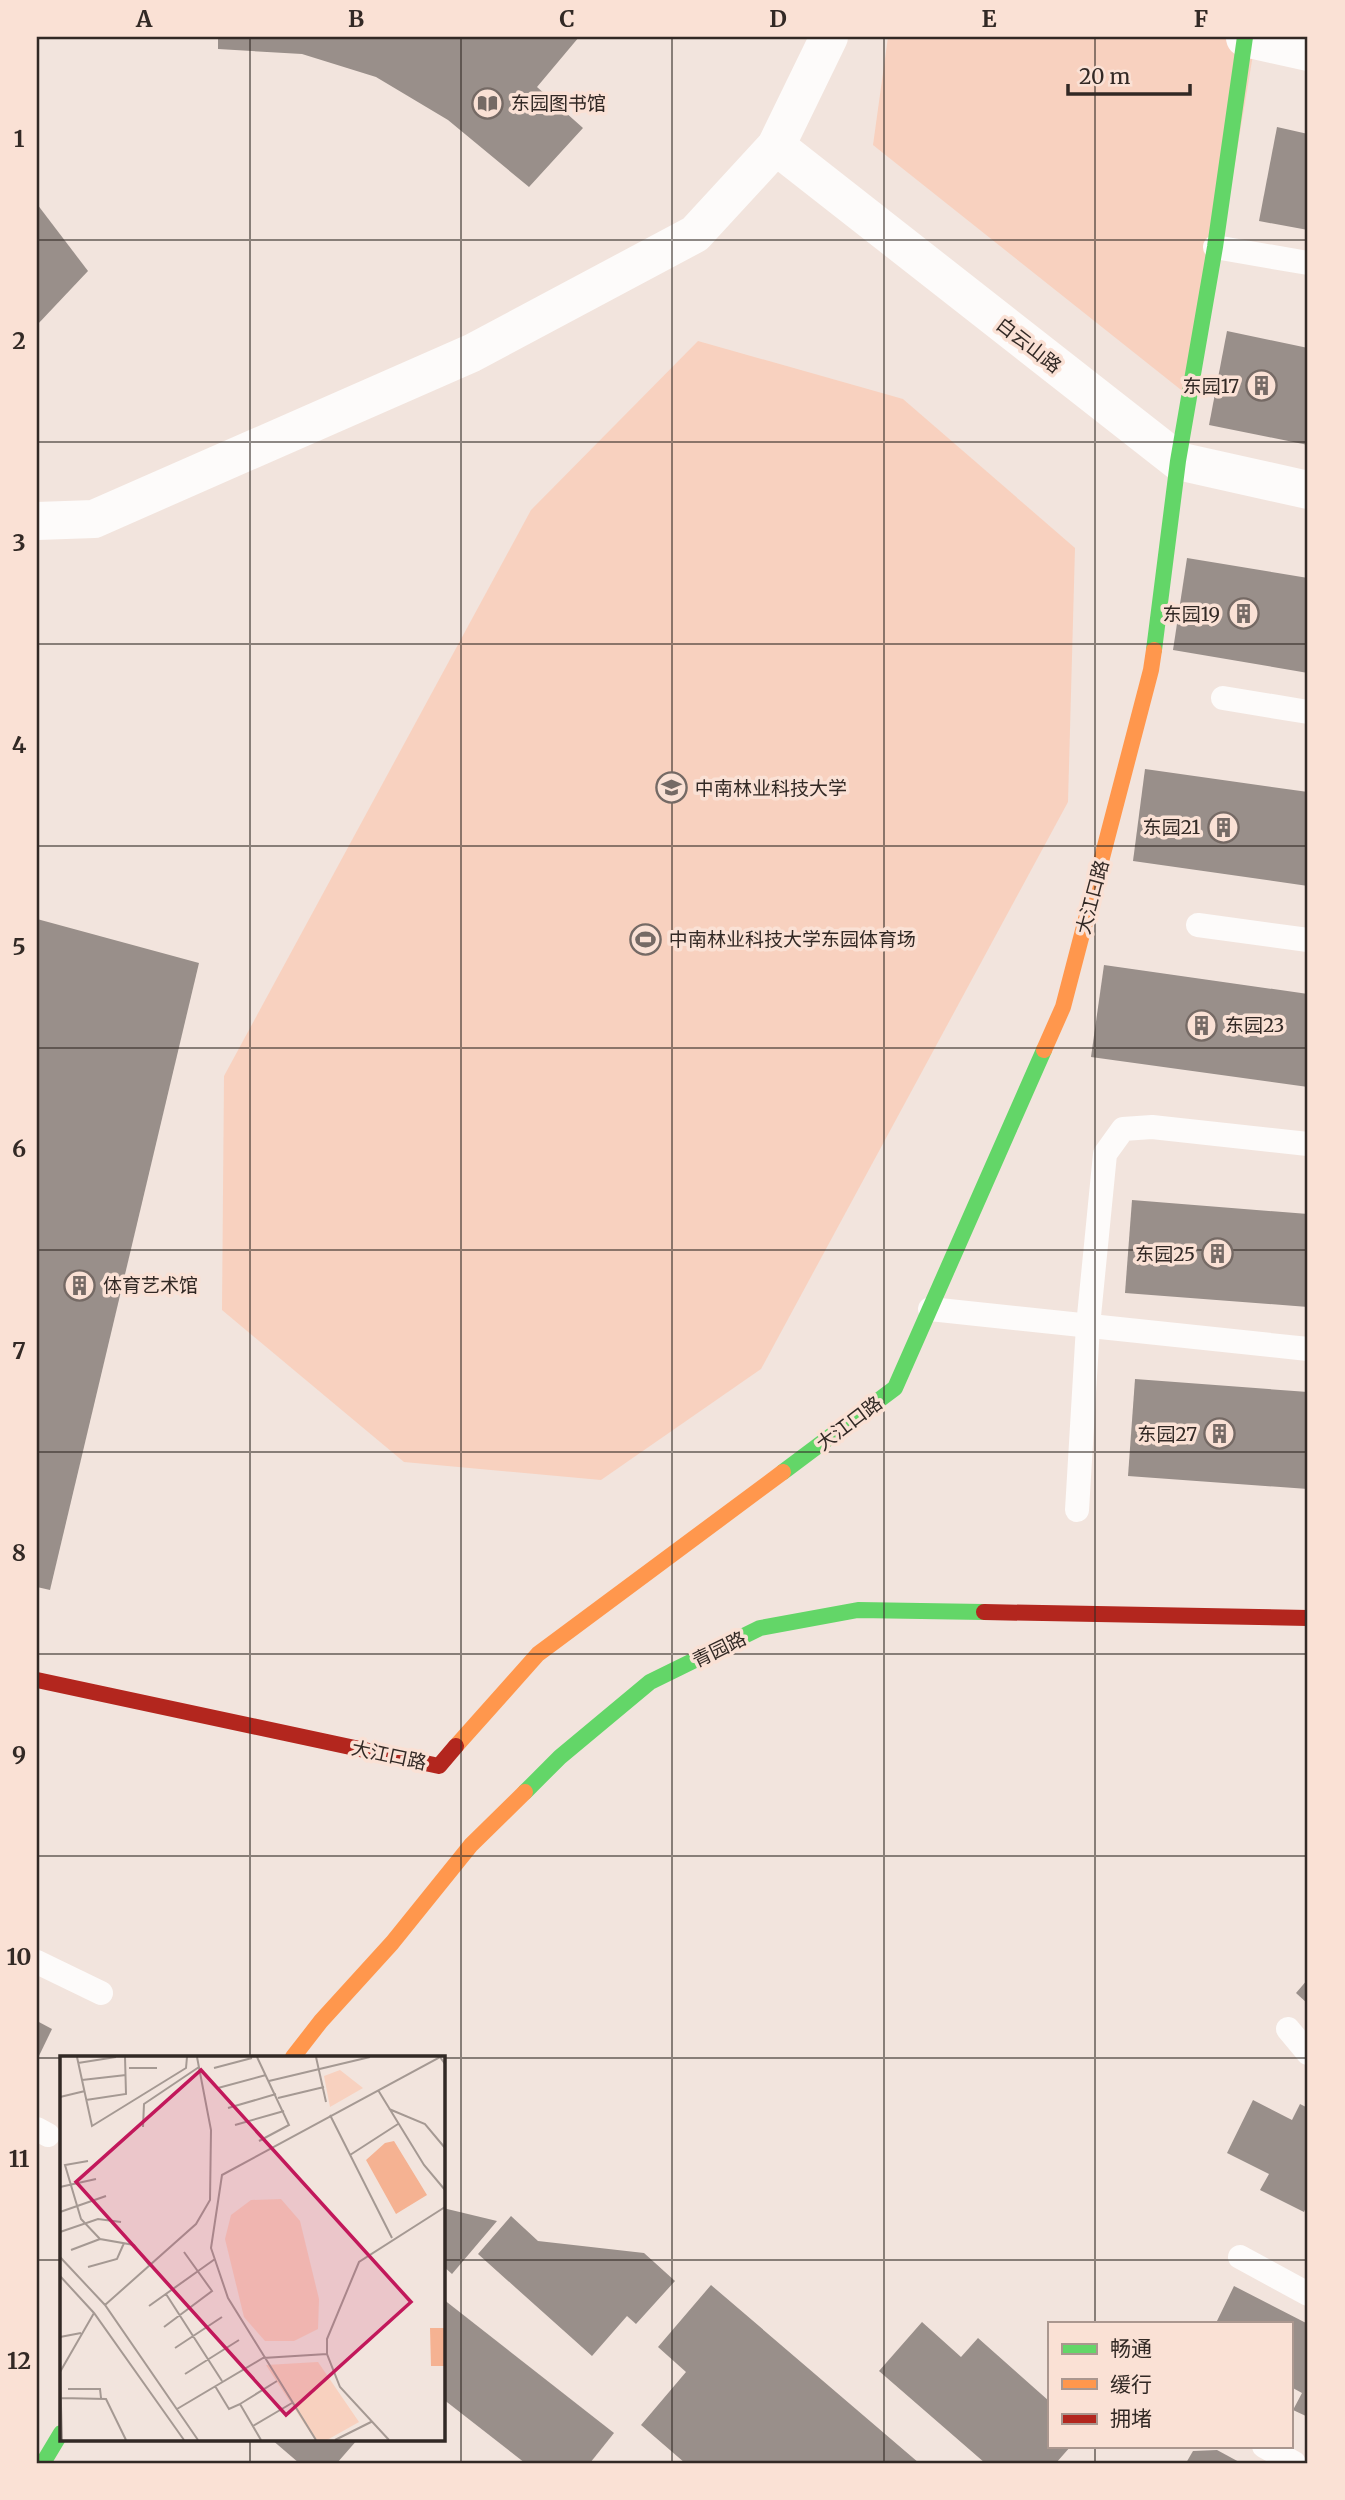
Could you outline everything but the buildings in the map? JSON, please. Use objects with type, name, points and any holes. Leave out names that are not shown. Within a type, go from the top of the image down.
[{"type":"street","points":[[37,521],[94,519],[472,353],[695,234],[776,146],[829,37]]},
{"type":"street","points":[[1245,37],[1308,52]]},
{"type":"street","name":"大江口路","points":[[37,1681],[439,1766],[538,1654],[895,1388],[1063,1007],[1151,670],[1178,461],[1215,247],[1245,37]]},
{"type":"street","name":"白云山路","points":[[776,146],[1178,461],[1308,490]]},
{"type":"street","name":"青园路","points":[[294,2056],[471,1845],[560,1757],[650,1682],[760,1628],[858,1611],[1308,1618]]},
{"type":"street","points":[[43,2463],[60,2435]]},
{"type":"lane","points":[[1215,247],[1308,263]]},
{"type":"lane","points":[[1223,698],[1308,712]]},
{"type":"lane","points":[[1198,925],[1308,940]]},
{"type":"lane","points":[[1077,1510],[1088,1326],[1105,1154],[1123,1129],[1152,1127],[1308,1144]]},
{"type":"lane","points":[[930,1309],[1308,1349]]},
{"type":"lane","points":[[37,1962],[101,1993]]},
{"type":"lane","points":[[1288,2029],[1308,2053]]},
{"type":"lane","points":[[1240,2257],[1308,2294]]},
{"type":"lane","points":[[1268,2448],[1294,2463]]},
{"type":"shaded area","points":[[888,37],[1256,37],[1195,401],[873,145]]},
{"type":"shaded area","name":"中南林业科技大学东园体育场","points":[[698,341],[903,399],[1075,548],[1068,802],[761,1369],[601,1480],[404,1462],[222,1310],[224,1076],[531,510]]},
{"type":"traffic: fast","points":[[1154,650],[1178,461],[1215,247],[1245,37]]},
{"type":"traffic: fast","points":[[783,1472],[895,1388],[1044,1050]]},
{"type":"traffic: fast","points":[[525,1792],[560,1757],[650,1682],[760,1628],[858,1610],[984,1612]]},
{"type":"traffic: fast","points":[[43,2463],[60,2435]]},
{"type":"traffic: slow","points":[[1044,1050],[1063,1007],[1154,650]]},
{"type":"traffic: slow","points":[[456,1746],[538,1654],[783,1472]]},
{"type":"traffic: slow","points":[[294,2056],[321,2021],[392,1943],[471,1845],[525,1792]]},
{"type":"traffic: jam","points":[[984,1612],[1308,1618]]},
{"type":"traffic: jam","points":[[37,1680],[439,1766],[456,1746]]},
{"type":"place","name":"东园图书馆","points":[[488,103]]},
{"type":"place","name":"东园17","points":[[1262,386]]},
{"type":"place","name":"东园19","points":[[1243,614]]},
{"type":"place","name":"中南林业科技大学","points":[[672,788]]},
{"type":"place","name":"东园21","points":[[1223,827]]},
{"type":"place","name":"中南林业科技大学东园体育场","points":[[646,939]]},
{"type":"place","name":"东园23","points":[[1202,1025]]},
{"type":"place","name":"东园25","points":[[1218,1254]]},
{"type":"place","name":"体育艺术馆","points":[[80,1285]]},
{"type":"place","name":"东园27","points":[[1220,1434]]}]
